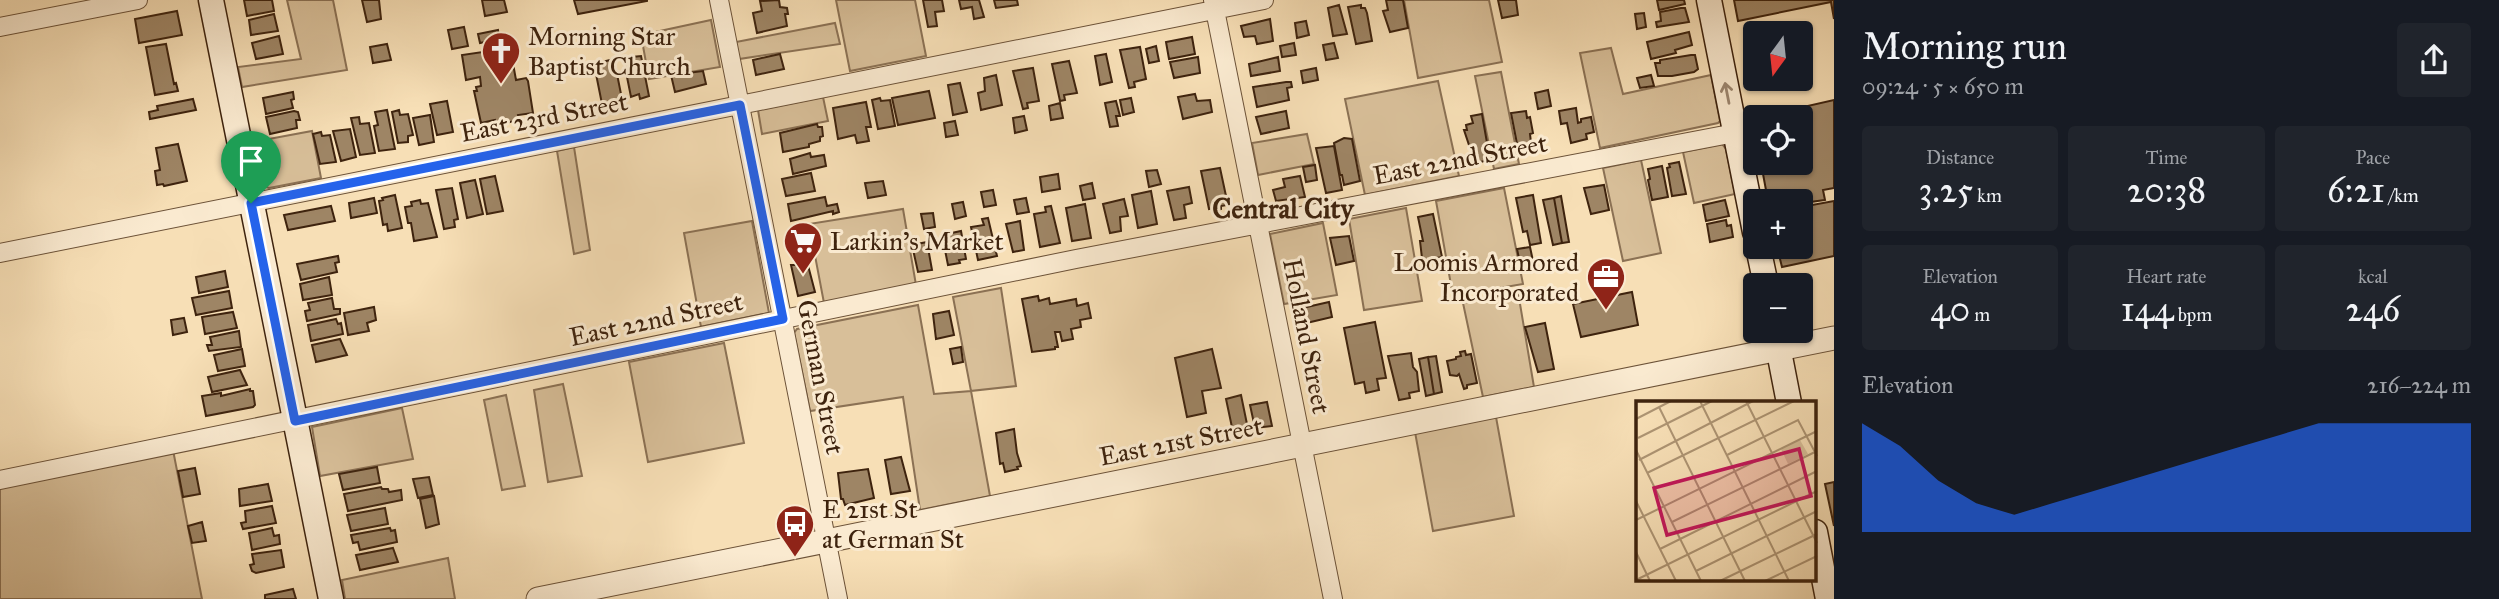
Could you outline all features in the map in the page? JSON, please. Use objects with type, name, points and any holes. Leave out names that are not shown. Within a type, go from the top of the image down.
[{"type":"main road","points":[[211,0],[331,599]]},
{"type":"main road","points":[[1709,0],[1746,189]]},
{"type":"main road","points":[[1778,343],[1789,401]]},
{"type":"main road","points":[[1816,538],[1828,599]]},
{"type":"street","points":[[0,27],[138,0]]},
{"type":"street","name":"German Street","points":[[719,0],[838,599]]},
{"type":"street","name":"East 23rd Street","points":[[0,253],[740,105],[1214,5],[1264,0]]},
{"type":"street","name":"Holland Street","points":[[1214,5],[1333,599]]},
{"type":"street","name":"East 22nd Street","points":[[0,480],[1258,224],[1735,133]]},
{"type":"street","name":"East 21st Street","points":[[1813,339],[1834,338]]},
{"type":"street","name":"East 21st Street","points":[[538,599],[1302,445],[1763,343]]},
{"type":"shaded area","points":[[287,0],[333,0],[347,70],[242,87],[238,67],[301,59]]},
{"type":"shaded area","points":[[836,0],[915,0],[926,56],[850,71]]},
{"type":"shaded area","points":[[1404,0],[1489,0],[1502,62],[1418,78]]},
{"type":"shaded area","points":[[711,20],[720,67],[649,79],[641,35]]},
{"type":"shaded area","points":[[835,23],[840,44],[739,59],[736,42]]},
{"type":"shaded area","points":[[1611,48],[1623,94],[1711,75],[1720,121],[1600,148],[1580,53]]},
{"type":"shaded area","points":[[1501,72],[1519,164],[1494,169],[1475,76]]},
{"type":"shaded area","points":[[1438,81],[1459,176],[1365,195],[1345,99]]},
{"type":"shaded area","points":[[823,97],[828,121],[762,134],[758,110]]},
{"type":"shaded area","points":[[312,131],[321,178],[269,188],[262,186],[253,142]]},
{"type":"shaded area","points":[[1307,134],[1314,164],[1258,175],[1252,143]]},
{"type":"shaded area","points":[[1722,144],[1726,149],[1735,194],[1694,203],[1683,152]]},
{"type":"shaded area","points":[[574,147],[590,250],[574,254],[557,151]]},
{"type":"shaded area","points":[[1641,160],[1661,253],[1623,261],[1603,168]]},
{"type":"shaded area","points":[[1504,188],[1523,284],[1453,296],[1436,201]]},
{"type":"shaded area","points":[[1406,208],[1422,301],[1364,310],[1349,219]]},
{"type":"shaded area","points":[[903,209],[916,285],[824,303],[809,224]]},
{"type":"shaded area","points":[[752,221],[769,313],[701,327],[684,233]]},
{"type":"shaded area","points":[[1323,223],[1337,295],[1284,304],[1270,234]]},
{"type":"shaded area","points":[[1001,288],[1016,386],[971,391],[953,297]]},
{"type":"shaded area","points":[[1518,292],[1534,387],[1483,397],[1463,303]]},
{"type":"shaded area","points":[[918,305],[934,394],[971,391],[990,496],[920,510],[903,397],[810,411],[794,333],[797,329]]},
{"type":"shaded area","points":[[724,343],[744,443],[648,462],[629,362]]},
{"type":"shaded area","points":[[563,384],[582,476],[548,482],[534,390]]},
{"type":"shaded area","points":[[506,395],[525,486],[502,490],[484,400]]},
{"type":"shaded area","points":[[402,408],[413,459],[320,476],[312,427]]},
{"type":"shaded area","points":[[1496,417],[1514,516],[1433,531],[1415,432]]},
{"type":"shaded area","points":[[173,450],[202,599],[0,599],[0,488]]},
{"type":"shaded area","points":[[448,558],[455,599],[345,599],[342,580]]},
{"type":"building","points":[[244,0],[272,0],[274,11],[247,16]]},
{"type":"building","points":[[362,0],[379,0],[381,19],[367,22]]},
{"type":"building","points":[[482,0],[504,0],[507,12],[485,16]]},
{"type":"building","points":[[574,0],[647,0],[647,1],[578,14]]},
{"type":"building","points":[[779,0],[780,7],[787,8],[787,26],[757,33],[753,13],[762,11],[760,1]]},
{"type":"building","points":[[923,0],[942,0],[944,11],[935,12],[937,26],[928,27]]},
{"type":"building","points":[[959,0],[979,0],[984,17],[974,19],[972,7],[961,9]]},
{"type":"building","points":[[994,0],[1017,0],[1018,5],[996,8]]},
{"type":"building","points":[[1386,0],[1403,0],[1408,28],[1390,32],[1383,11],[1388,10]]},
{"type":"building","points":[[1498,0],[1516,0],[1518,15],[1502,18]]},
{"type":"building","points":[[1657,0],[1684,0],[1685,4],[1659,10]]},
{"type":"building","points":[[1734,0],[1834,0],[1834,19],[1831,2],[1738,21]]},
{"type":"building","points":[[1339,5],[1347,34],[1333,36],[1328,8]]},
{"type":"building","points":[[1361,5],[1367,13],[1372,41],[1356,44],[1348,7]]},
{"type":"building","points":[[1685,8],[1689,22],[1657,27],[1656,22],[1661,21],[1660,12]]},
{"type":"building","points":[[177,11],[182,35],[139,43],[135,19]]},
{"type":"building","points":[[1644,13],[1646,27],[1637,29],[1635,14]]},
{"type":"building","points":[[274,14],[278,31],[251,35],[249,20]]},
{"type":"building","points":[[1270,19],[1273,41],[1257,44],[1255,36],[1244,37],[1241,26]]},
{"type":"building","points":[[1306,21],[1309,35],[1297,38],[1295,23]]},
{"type":"building","points":[[464,27],[468,46],[452,49],[448,30]]},
{"type":"building","points":[[498,30],[499,39],[480,43],[478,34]]},
{"type":"building","points":[[1689,32],[1692,45],[1675,50],[1676,53],[1651,59],[1647,42]]},
{"type":"building","points":[[279,36],[283,54],[256,59],[252,43]]},
{"type":"building","points":[[1192,37],[1195,54],[1169,59],[1166,42]]},
{"type":"building","points":[[1294,43],[1296,55],[1282,57],[1280,46]]},
{"type":"building","points":[[1334,43],[1338,58],[1326,60],[1323,45]]},
{"type":"building","points":[[166,44],[174,84],[176,83],[178,91],[155,95],[146,47]]},
{"type":"building","points":[[387,44],[391,60],[373,63],[370,47]]},
{"type":"building","points":[[1156,46],[1159,61],[1149,63],[1146,49]]},
{"type":"building","points":[[1140,47],[1146,79],[1134,82],[1135,87],[1129,88],[1120,50]]},
{"type":"building","points":[[510,48],[511,54],[514,54],[512,58],[516,80],[526,78],[528,81],[533,113],[518,115],[519,120],[497,125],[495,120],[481,123],[474,91],[481,86],[480,77],[466,80],[462,55]]},
{"type":"building","points":[[780,54],[784,69],[756,75],[753,60]]},
{"type":"building","points":[[1106,54],[1112,82],[1100,85],[1095,56]]},
{"type":"building","points":[[1695,55],[1698,69],[1694,72],[1658,76],[1655,63]]},
{"type":"building","points":[[641,56],[649,96],[640,99],[639,94],[631,97],[625,67],[632,66],[632,57]]},
{"type":"building","points":[[1198,57],[1200,73],[1174,78],[1170,62]]},
{"type":"building","points":[[1278,57],[1280,71],[1251,76],[1249,64]]},
{"type":"building","points":[[614,59],[622,99],[602,104],[594,64]]},
{"type":"building","points":[[1069,61],[1077,93],[1064,95],[1065,100],[1060,101],[1052,64]]},
{"type":"building","points":[[1033,68],[1039,101],[1027,103],[1028,108],[1023,109],[1013,71]]},
{"type":"building","points":[[1316,68],[1318,80],[1303,83],[1301,71]]},
{"type":"building","points":[[703,71],[706,84],[675,92],[671,75]]},
{"type":"building","points":[[996,75],[1002,105],[981,110],[978,93],[985,91],[984,78]]},
{"type":"building","points":[[1651,75],[1654,86],[1640,88],[1637,78]]},
{"type":"building","points":[[1291,82],[1292,87],[1287,88],[1289,100],[1257,107],[1253,87]]},
{"type":"building","points":[[960,83],[967,112],[953,115],[948,85]]},
{"type":"building","points":[[1548,90],[1551,106],[1538,109],[1535,93]]},
{"type":"building","points":[[929,91],[935,118],[898,125],[892,98]]},
{"type":"building","points":[[293,92],[293,108],[266,114],[263,98]]},
{"type":"building","points":[[1195,94],[1197,101],[1210,100],[1212,112],[1183,119],[1178,97]]},
{"type":"building","points":[[880,98],[881,101],[890,100],[895,126],[878,129],[872,100]]},
{"type":"building","points":[[1131,98],[1134,112],[1123,115],[1120,100]]},
{"type":"building","points":[[193,99],[196,110],[150,119],[149,112],[158,110],[157,106]]},
{"type":"building","points":[[1834,100],[1834,188],[1823,190],[1825,200],[1813,202],[1813,189],[1766,189],[1763,175],[1813,175],[1812,105]]},
{"type":"building","points":[[447,101],[453,132],[437,135],[430,104]]},
{"type":"building","points":[[1116,101],[1120,116],[1116,116],[1118,126],[1110,127],[1105,103]]},
{"type":"building","points":[[866,102],[871,127],[866,127],[869,141],[857,143],[855,135],[838,139],[833,108]]},
{"type":"building","points":[[1060,103],[1063,118],[1051,120],[1049,106]]},
{"type":"building","points":[[1576,108],[1578,123],[1581,119],[1591,117],[1594,132],[1586,134],[1587,139],[1571,143],[1567,123],[1561,124],[1559,111]]},
{"type":"building","points":[[387,110],[395,149],[379,151],[374,126],[378,125],[375,112]]},
{"type":"building","points":[[399,110],[400,115],[408,114],[413,135],[408,136],[408,142],[398,143],[392,112]]},
{"type":"building","points":[[1286,111],[1289,128],[1261,134],[1256,117]]},
{"type":"building","points":[[1526,111],[1533,133],[1530,134],[1532,151],[1519,154],[1511,113]]},
{"type":"building","points":[[298,112],[300,120],[296,120],[297,128],[270,134],[266,117]]},
{"type":"building","points":[[1482,114],[1490,160],[1475,163],[1464,130],[1467,130],[1466,125],[1473,123],[1471,116]]},
{"type":"building","points":[[430,115],[434,142],[419,145],[413,118]]},
{"type":"building","points":[[1024,116],[1027,130],[1015,133],[1013,118]]},
{"type":"building","points":[[359,117],[360,124],[369,123],[375,153],[360,155],[351,118]]},
{"type":"building","points":[[955,121],[958,135],[946,137],[944,123]]},
{"type":"building","points":[[817,124],[822,127],[823,136],[820,141],[809,144],[809,147],[783,152],[780,133]]},
{"type":"building","points":[[350,129],[356,157],[341,161],[333,131]]},
{"type":"building","points":[[321,132],[322,136],[330,135],[336,162],[320,164],[313,134]]},
{"type":"building","points":[[1344,138],[1352,139],[1360,181],[1344,185],[1334,143]]},
{"type":"building","points":[[178,144],[187,181],[157,185],[155,171],[160,170],[156,148]]},
{"type":"building","points":[[1334,146],[1342,190],[1326,193],[1316,148]]},
{"type":"building","points":[[810,153],[811,157],[824,155],[826,166],[793,174],[790,159]]},
{"type":"building","points":[[1679,162],[1686,194],[1672,196],[1667,168],[1670,167],[1669,164]]},
{"type":"building","points":[[1315,165],[1317,180],[1306,182],[1303,167]]},
{"type":"building","points":[[1662,166],[1668,197],[1652,200],[1648,169]]},
{"type":"building","points":[[1220,168],[1229,202],[1214,211],[1214,208],[1209,209],[1201,171]]},
{"type":"building","points":[[1157,170],[1161,184],[1149,187],[1146,171]]},
{"type":"building","points":[[811,173],[815,191],[786,196],[782,179]]},
{"type":"building","points":[[1058,174],[1060,189],[1042,192],[1040,177]]},
{"type":"building","points":[[495,176],[503,211],[487,214],[480,179]]},
{"type":"building","points":[[1300,176],[1305,197],[1276,201],[1273,190],[1285,187],[1283,179]]},
{"type":"building","points":[[475,180],[483,214],[467,218],[460,183]]},
{"type":"building","points":[[883,181],[886,195],[868,198],[865,183]]},
{"type":"building","points":[[1092,183],[1095,198],[1083,200],[1080,186]]},
{"type":"building","points":[[1604,185],[1609,210],[1591,214],[1584,188]]},
{"type":"building","points":[[1189,187],[1192,203],[1184,205],[1186,218],[1174,220],[1167,191]]},
{"type":"building","points":[[452,188],[458,219],[454,220],[455,227],[444,229],[436,190]]},
{"type":"building","points":[[993,190],[996,205],[984,207],[981,192]]},
{"type":"building","points":[[1151,191],[1157,224],[1138,228],[1132,195]]},
{"type":"building","points":[[395,195],[402,228],[388,231],[387,224],[383,225],[379,201]]},
{"type":"building","points":[[1533,195],[1541,243],[1530,245],[1527,231],[1523,232],[1516,198]]},
{"type":"building","points":[[1561,196],[1569,242],[1562,243],[1554,198]]},
{"type":"building","points":[[825,197],[827,206],[837,204],[839,212],[791,221],[788,204]]},
{"type":"building","points":[[374,198],[377,213],[351,218],[349,203]]},
{"type":"building","points":[[1026,198],[1029,212],[1017,214],[1014,200]]},
{"type":"building","points":[[1554,198],[1562,243],[1553,245],[1543,200]]},
{"type":"building","points":[[1124,199],[1128,216],[1120,217],[1121,231],[1110,233],[1103,204]]},
{"type":"building","points":[[420,200],[421,204],[428,203],[437,237],[414,241],[405,207]]},
{"type":"building","points":[[1725,200],[1729,216],[1706,221],[1703,205]]},
{"type":"building","points":[[1834,201],[1834,256],[1782,267],[1780,259],[1813,259],[1813,205]]},
{"type":"building","points":[[963,202],[966,216],[955,219],[952,204]]},
{"type":"building","points":[[1085,204],[1091,238],[1072,241],[1066,208]]},
{"type":"building","points":[[331,206],[335,221],[288,230],[284,215]]},
{"type":"building","points":[[1051,206],[1060,243],[1040,247],[1034,214],[1046,212],[1045,207]]},
{"type":"building","points":[[933,213],[935,227],[924,229],[921,214]]},
{"type":"building","points":[[1433,214],[1442,257],[1426,260],[1422,258],[1420,241],[1423,241],[1418,217]]},
{"type":"building","points":[[988,218],[997,256],[978,260],[971,227],[984,225],[982,219]]},
{"type":"building","points":[[1726,220],[1727,226],[1731,225],[1733,237],[1710,242],[1707,224]]},
{"type":"building","points":[[1020,221],[1024,250],[1013,252],[1006,224]]},
{"type":"building","points":[[961,231],[966,259],[948,265],[942,235]]},
{"type":"building","points":[[1349,236],[1354,261],[1336,265],[1330,238]]},
{"type":"building","points":[[927,242],[932,270],[918,272],[912,245]]},
{"type":"building","points":[[1530,247],[1533,261],[1520,263],[1517,249]]},
{"type":"building","points":[[805,254],[815,292],[798,296],[791,265],[796,265],[794,256]]},
{"type":"building","points":[[338,256],[339,262],[335,263],[337,272],[301,280],[297,264]]},
{"type":"building","points":[[225,271],[228,287],[199,293],[196,277]]},
{"type":"building","points":[[329,277],[332,295],[303,300],[300,284]]},
{"type":"building","points":[[229,291],[232,308],[196,315],[192,298]]},
{"type":"building","points":[[1632,292],[1638,325],[1581,337],[1573,304]]},
{"type":"building","points":[[1038,296],[1039,301],[1049,298],[1050,304],[1076,299],[1077,306],[1088,303],[1091,318],[1080,320],[1081,327],[1071,329],[1073,339],[1062,341],[1060,332],[1055,332],[1058,347],[1032,352],[1022,299]]},
{"type":"building","points":[[332,298],[334,309],[340,309],[340,314],[307,321],[305,311],[310,310],[308,303]]},
{"type":"building","points":[[1329,302],[1332,317],[1298,325],[1298,309]]},
{"type":"building","points":[[374,307],[376,320],[367,323],[369,331],[348,335],[344,313]]},
{"type":"building","points":[[949,311],[954,335],[936,339],[933,314]]},
{"type":"building","points":[[233,312],[237,328],[205,334],[202,317]]},
{"type":"building","points":[[184,318],[187,332],[173,335],[171,320]]},
{"type":"building","points":[[336,319],[338,324],[341,323],[343,334],[311,341],[308,325]]},
{"type":"building","points":[[1375,322],[1386,378],[1377,379],[1379,390],[1366,393],[1364,382],[1355,384],[1344,328]]},
{"type":"building","points":[[1545,323],[1554,369],[1538,372],[1525,327]]},
{"type":"building","points":[[239,331],[241,347],[209,351],[207,345],[212,345],[210,337]]},
{"type":"building","points":[[340,339],[347,355],[316,362],[312,345]]},
{"type":"building","points":[[961,347],[963,362],[953,364],[950,349]]},
{"type":"building","points":[[242,349],[245,366],[218,371],[214,355]]},
{"type":"building","points":[[1212,349],[1221,388],[1202,391],[1206,413],[1187,417],[1175,358]]},
{"type":"building","points":[[1465,351],[1466,355],[1471,354],[1477,383],[1467,385],[1464,389],[1459,374],[1450,375],[1447,361],[1456,359],[1461,356],[1460,352]]},
{"type":"building","points":[[1411,353],[1419,391],[1409,393],[1410,398],[1399,400],[1388,356]]},
{"type":"building","points":[[1436,356],[1442,392],[1434,394],[1428,357]]},
{"type":"building","points":[[1428,357],[1434,394],[1426,396],[1419,359]]},
{"type":"building","points":[[240,370],[247,385],[212,392],[208,377]]},
{"type":"building","points":[[250,389],[253,391],[253,407],[206,416],[202,396],[221,393],[221,396]]},
{"type":"building","points":[[1241,395],[1248,429],[1233,432],[1226,399]]},
{"type":"building","points":[[1267,402],[1272,426],[1255,428],[1250,405]]},
{"type":"building","points":[[1014,429],[1021,466],[1005,472],[1003,463],[1000,464],[996,433]]},
{"type":"building","points":[[901,457],[910,491],[891,494],[885,460]]},
{"type":"building","points":[[377,467],[380,483],[343,490],[339,474]]},
{"type":"building","points":[[195,468],[200,494],[183,497],[178,471]]},
{"type":"building","points":[[868,469],[874,498],[845,505],[841,499],[838,473]]},
{"type":"building","points":[[429,477],[433,495],[418,498],[413,479]]},
{"type":"building","points":[[1834,482],[1834,526],[1825,484]]},
{"type":"building","points":[[268,484],[272,501],[240,506],[239,489]]},
{"type":"building","points":[[381,487],[389,492],[401,490],[402,500],[348,511],[344,494]]},
{"type":"building","points":[[434,496],[439,524],[426,528],[420,499]]},
{"type":"building","points":[[272,506],[276,523],[243,529],[241,523],[246,522],[245,511]]},
{"type":"building","points":[[385,508],[388,524],[351,531],[347,515]]},
{"type":"building","points":[[202,522],[206,541],[192,543],[188,526]]},
{"type":"building","points":[[272,528],[274,536],[279,535],[280,544],[252,550],[249,533]]},
{"type":"building","points":[[390,528],[391,531],[395,530],[397,542],[360,550],[358,542],[353,543],[351,535]]},
{"type":"building","points":[[393,548],[398,562],[360,570],[356,555]]},
{"type":"building","points":[[281,550],[284,567],[256,573],[252,571],[252,554]]},
{"type":"building","points":[[293,589],[296,599],[265,599],[265,595]]},
{"type":"place","name":"Morning Star Baptist Church","points":[[501,85]]},
{"type":"place","name":"Larkin's Market","points":[[803,275]]},
{"type":"place","name":"Loomis Armored Incorporated","points":[[1606,311]]},
{"type":"place","name":"E 21st St at German St","points":[[795,558]]},
{"type":"district","name":"Central City","points":[[1283,208]]},
{"type":"route","points":[[740,105],[783,319],[295,421],[251,203],[740,105]]}]
